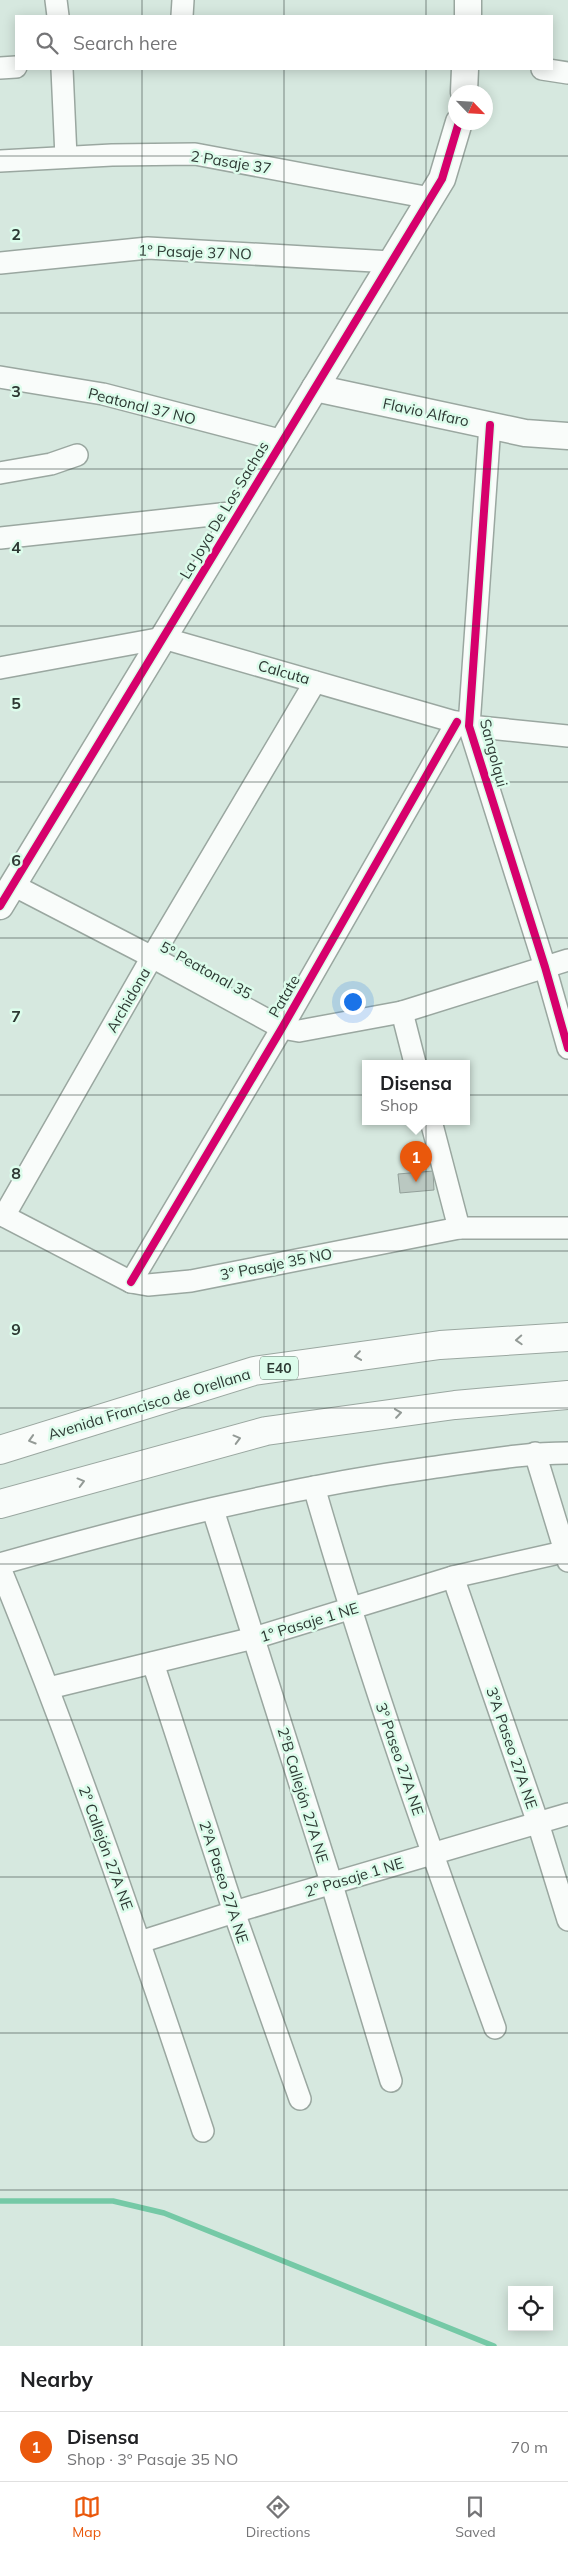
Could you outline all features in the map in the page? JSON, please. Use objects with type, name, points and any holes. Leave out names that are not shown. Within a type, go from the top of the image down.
[{"type":"highway","name":"Avenida Francisco de Orellana","points":[[0,1450],[254,1371],[440,1345],[568,1337]]},
{"type":"highway","points":[[0,1504],[266,1431],[454,1405],[568,1394]]},
{"type":"street","points":[[56,0],[58,15]]},
{"type":"street","points":[[182,15],[183,0]]},
{"type":"street","points":[[468,0],[468,15]]},
{"type":"street","points":[[0,68],[15,67]]},
{"type":"street","points":[[62,70],[66,157]]},
{"type":"street","points":[[464,85],[465,70]]},
{"type":"street","points":[[548,70],[568,73]]},
{"type":"street","name":"La Joya De Los Sachas","points":[[6,896],[442,179],[457,130]]},
{"type":"street","name":"2 Pasaje 37","points":[[0,161],[66,157],[195,154],[430,198]]},
{"type":"street","name":"1° Pasaje 37 NO","points":[[0,263],[148,248],[391,262]]},
{"type":"street","name":"Peatonal 37 NO","points":[[0,377],[103,394],[283,441]]},
{"type":"street","name":"Flavio Alfaro","points":[[315,388],[525,433],[568,436]]},
{"type":"street","name":"Sangolqui","points":[[490,425],[463,724],[545,967],[568,1048]]},
{"type":"street","points":[[0,473],[51,464],[77,455]]},
{"type":"street","points":[[0,538],[239,512]]},
{"type":"street","name":"Calcuta","points":[[0,668],[163,638],[463,724],[568,736]]},
{"type":"street","name":"Archidona","points":[[2,1215],[152,957],[316,682]]},
{"type":"street","name":"Patate","points":[[131,1282],[463,724]]},
{"type":"street","name":"5° Peatonal 35","points":[[6,896],[152,957],[282,1028],[299,1031],[402,1012],[568,960]]},
{"type":"street","points":[[402,1012],[414,1060]]},
{"type":"street","points":[[432,1125],[459,1228]]},
{"type":"street","name":"3° Pasaje 35 NO","points":[[2,1215],[131,1282],[148,1285],[191,1280],[459,1228],[568,1228]]},
{"type":"street","points":[[534,1453],[567,1555]]},
{"type":"street","points":[[0,1564],[94,1537],[348,1480],[534,1453],[568,1453]]},
{"type":"street","name":"3° Paseo 27A NE","points":[[314,1487],[350,1610],[431,1854],[495,2028]]},
{"type":"street","name":"2°B Callejón 27A NE","points":[[213,1510],[332,1885],[391,2081]]},
{"type":"street","name":"1° Pasaje 1 NE","points":[[49,1688],[254,1638],[453,1577],[567,1555]]},
{"type":"street","name":"2° Callejón 27A NE","points":[[0,1568],[49,1688],[140,1942],[203,2131]]},
{"type":"street","name":"3°A Paseo 27A NE","points":[[453,1577],[538,1823],[568,1920]]},
{"type":"street","name":"2°A Paseo 27A NE","points":[[153,1663],[234,1912],[300,2099]]},
{"type":"street","name":"2° Pasaje 1 NE","points":[[140,1942],[234,1912],[332,1885],[568,1814]]},
{"type":"building","points":[[433,1171],[434,1190],[400,1193],[398,1174]]},
{"type":"waterway","points":[[0,2201],[113,2201],[164,2213],[494,2346]]},
{"type":"cycle path","points":[[0,906],[442,179],[457,130]]},
{"type":"cycle path","points":[[490,425],[469,726],[545,967],[568,1048]]},
{"type":"cycle path","points":[[131,1282],[282,1028],[457,722]]},
{"type":"place","name":"Disensa","points":[[416,1182]]}]
